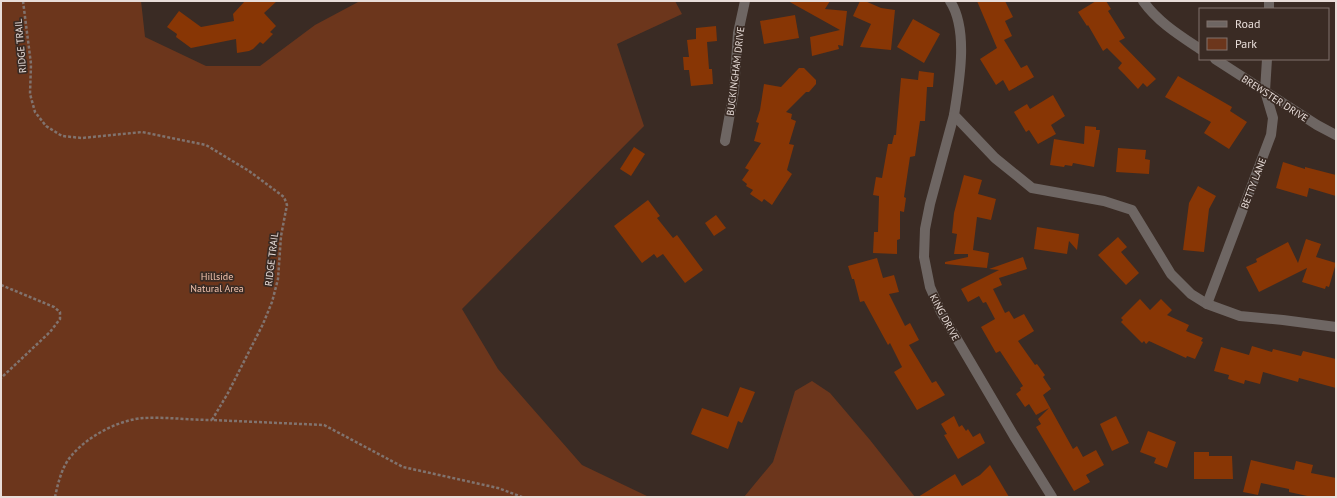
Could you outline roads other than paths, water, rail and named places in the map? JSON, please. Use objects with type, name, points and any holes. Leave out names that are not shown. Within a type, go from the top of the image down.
[{"type":"street","name":"BUCKINGHAM DRIVE","points":[[725,141],[734,91],[738,33],[745,1]]},
{"type":"street","name":"KING DRIVE","points":[[950,1],[957,16],[961,31],[960,73],[954,115],[930,204],[925,229],[924,257],[930,287],[941,312],[1014,436],[1052,497]]},
{"type":"street","points":[[1143,1],[1167,27],[1199,48]]},
{"type":"street","name":"BREWSTER DRIVE","points":[[1217,60],[1336,135]]},
{"type":"street","name":"BETTY LANE","points":[[1207,304],[1272,135],[1273,118],[1266,91],[1267,60]]},
{"type":"street","points":[[954,115],[995,158],[1032,188],[1104,201],[1132,210],[1171,274],[1191,294],[1207,304],[1240,316],[1336,327]]},
{"type":"park label","name":"Hillside Natural Area","points":[[217,282]]}]
